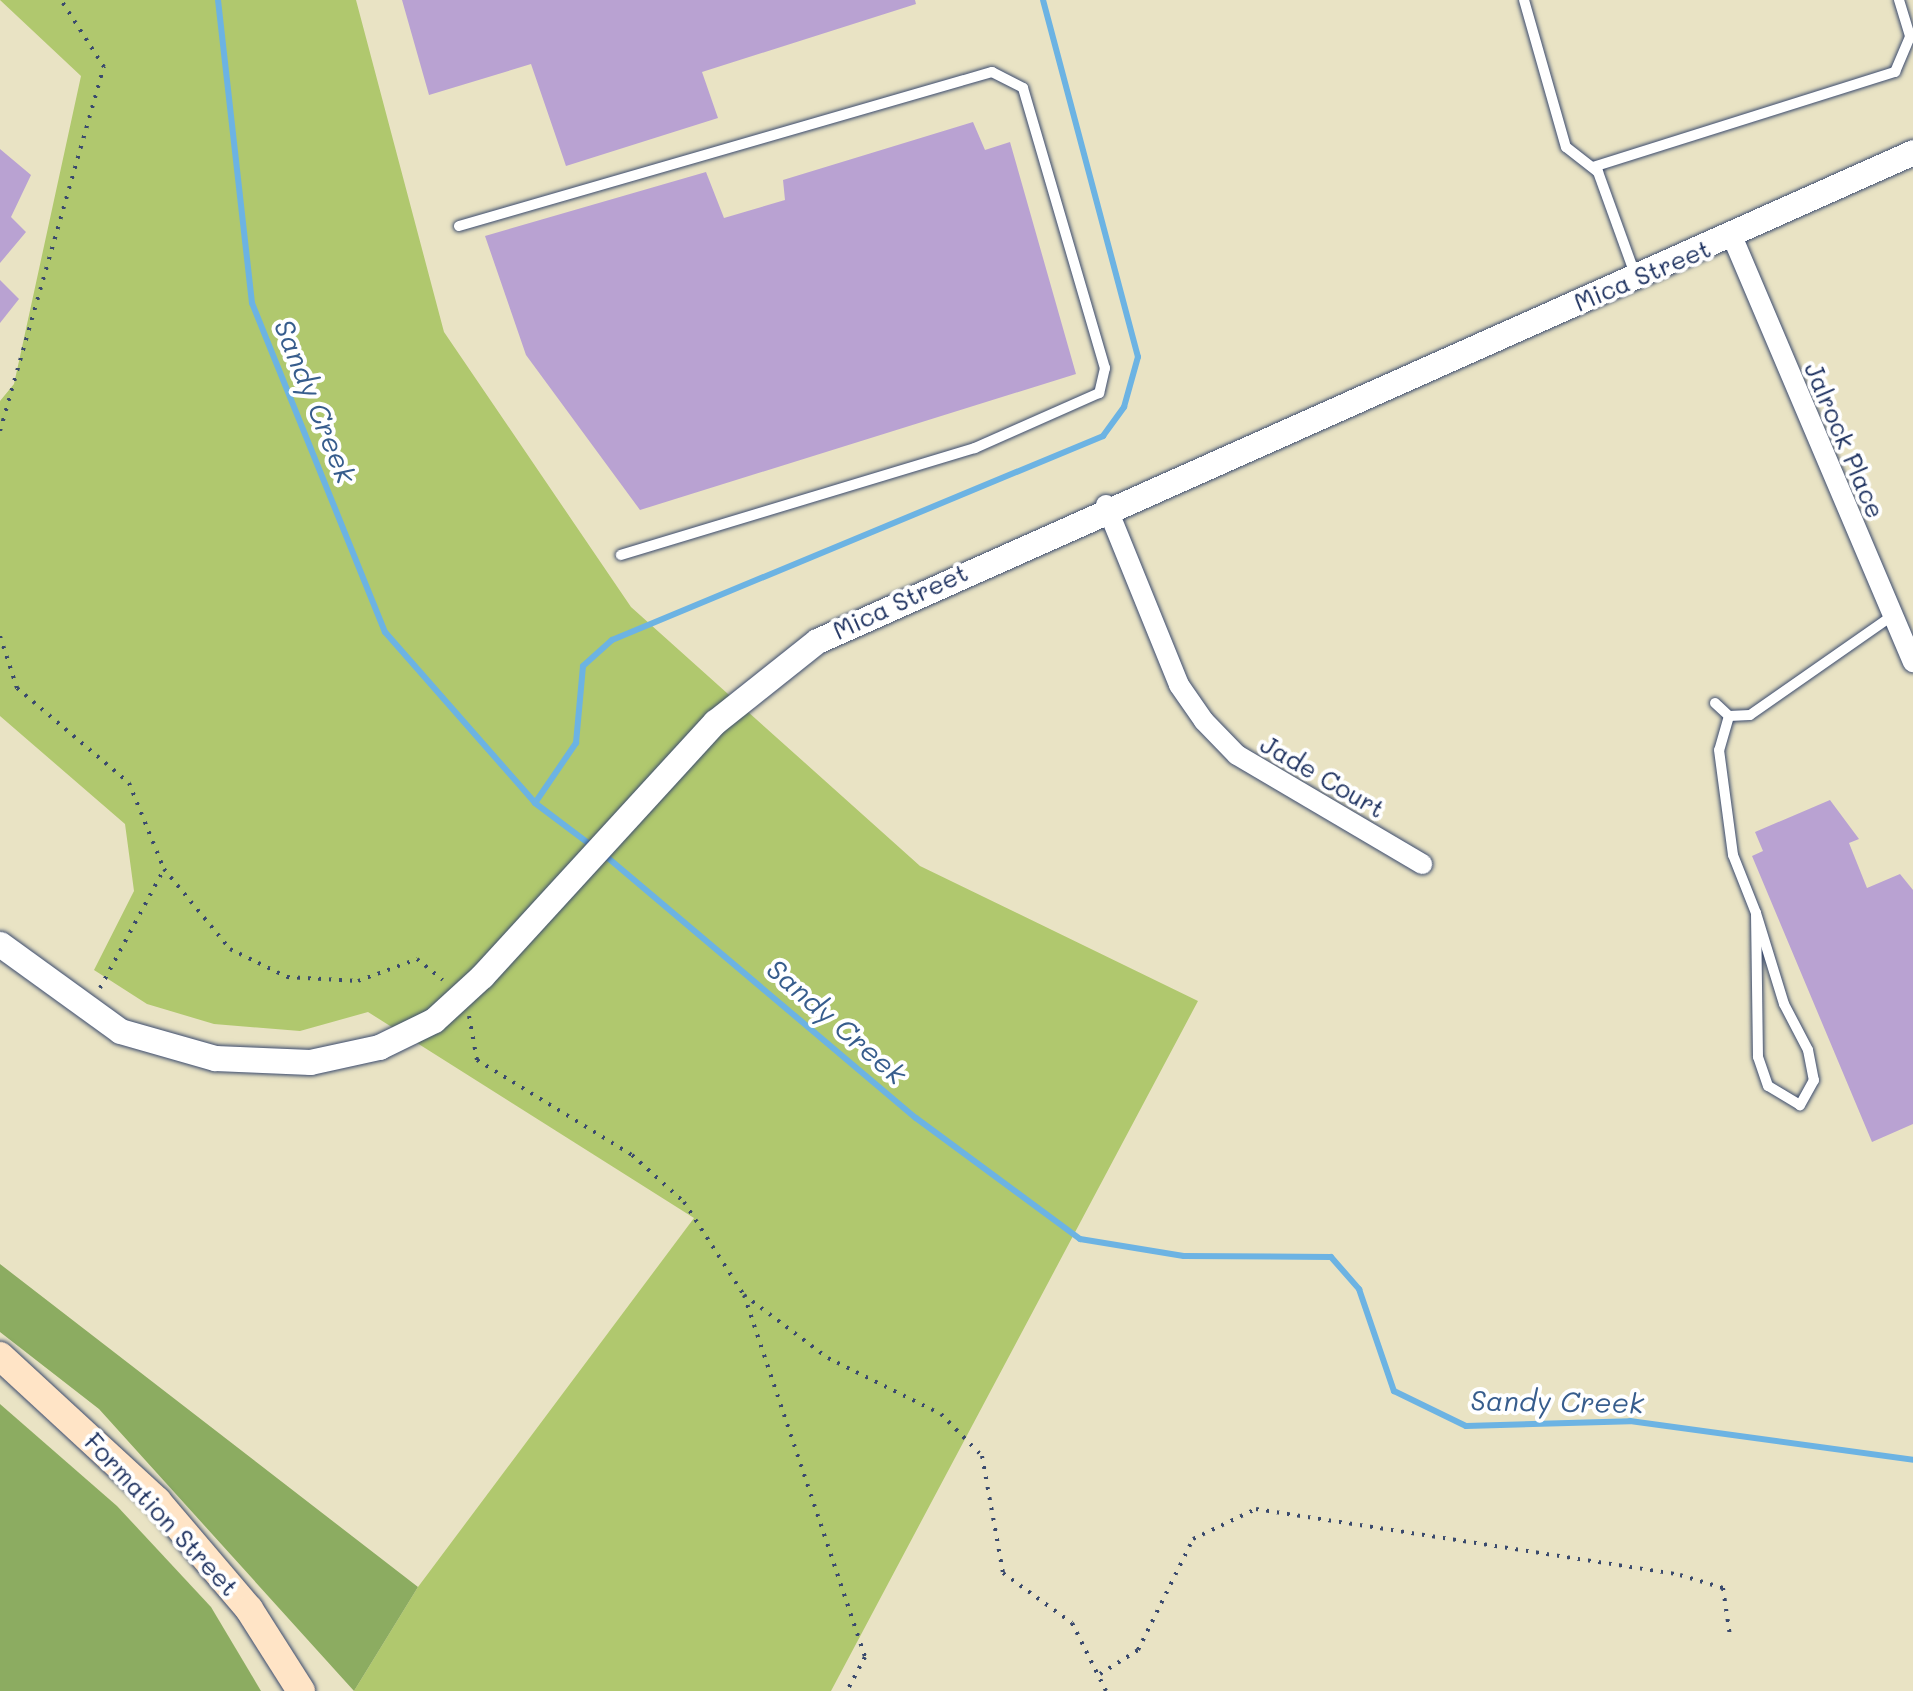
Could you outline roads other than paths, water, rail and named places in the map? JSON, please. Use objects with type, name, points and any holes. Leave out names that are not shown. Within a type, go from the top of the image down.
[{"type":"main road","name":"Formation Street","points":[[0,1356],[157,1502],[250,1609],[302,1691]]},
{"type":"street","name":"Mica Street","points":[[0,944],[120,1031],[214,1058],[310,1062],[379,1047],[457,999],[776,667],[1106,505],[1636,278],[1913,152]]},
{"type":"street","name":"Jalrock Place","points":[[1732,236],[1913,662]]},
{"type":"street","name":"Jade Court","points":[[1106,505],[1179,685],[1204,721],[1237,755],[1422,864]]},
{"type":"lane","points":[[1524,0],[1566,147],[1593,167],[1636,278]]},
{"type":"lane","points":[[1593,167],[1895,72],[1909,54],[1899,0]]},
{"type":"lane","points":[[458,226],[992,72],[1023,88],[1106,368],[1099,393],[975,448],[622,556]]},
{"type":"lane","points":[[1715,703],[1729,716],[1750,715],[1824,670],[1893,615]]},
{"type":"lane","points":[[1729,716],[1719,750],[1733,855],[1756,913],[1808,1050],[1814,1080],[1800,1104],[1768,1086],[1758,1057],[1756,913]]},
{"type":"waterway","name":"Sandy Creek","points":[[218,0],[252,303],[385,632],[535,803],[591,845]]},
{"type":"waterway","points":[[535,803],[576,743],[583,666],[612,640],[1103,436],[1124,407],[1138,357],[1043,0]]},
{"type":"waterway","name":"Sandy Creek","points":[[601,852],[916,1118],[1080,1239],[1184,1256],[1331,1257],[1359,1289],[1394,1391],[1466,1426],[1630,1421],[1913,1460]]}]
